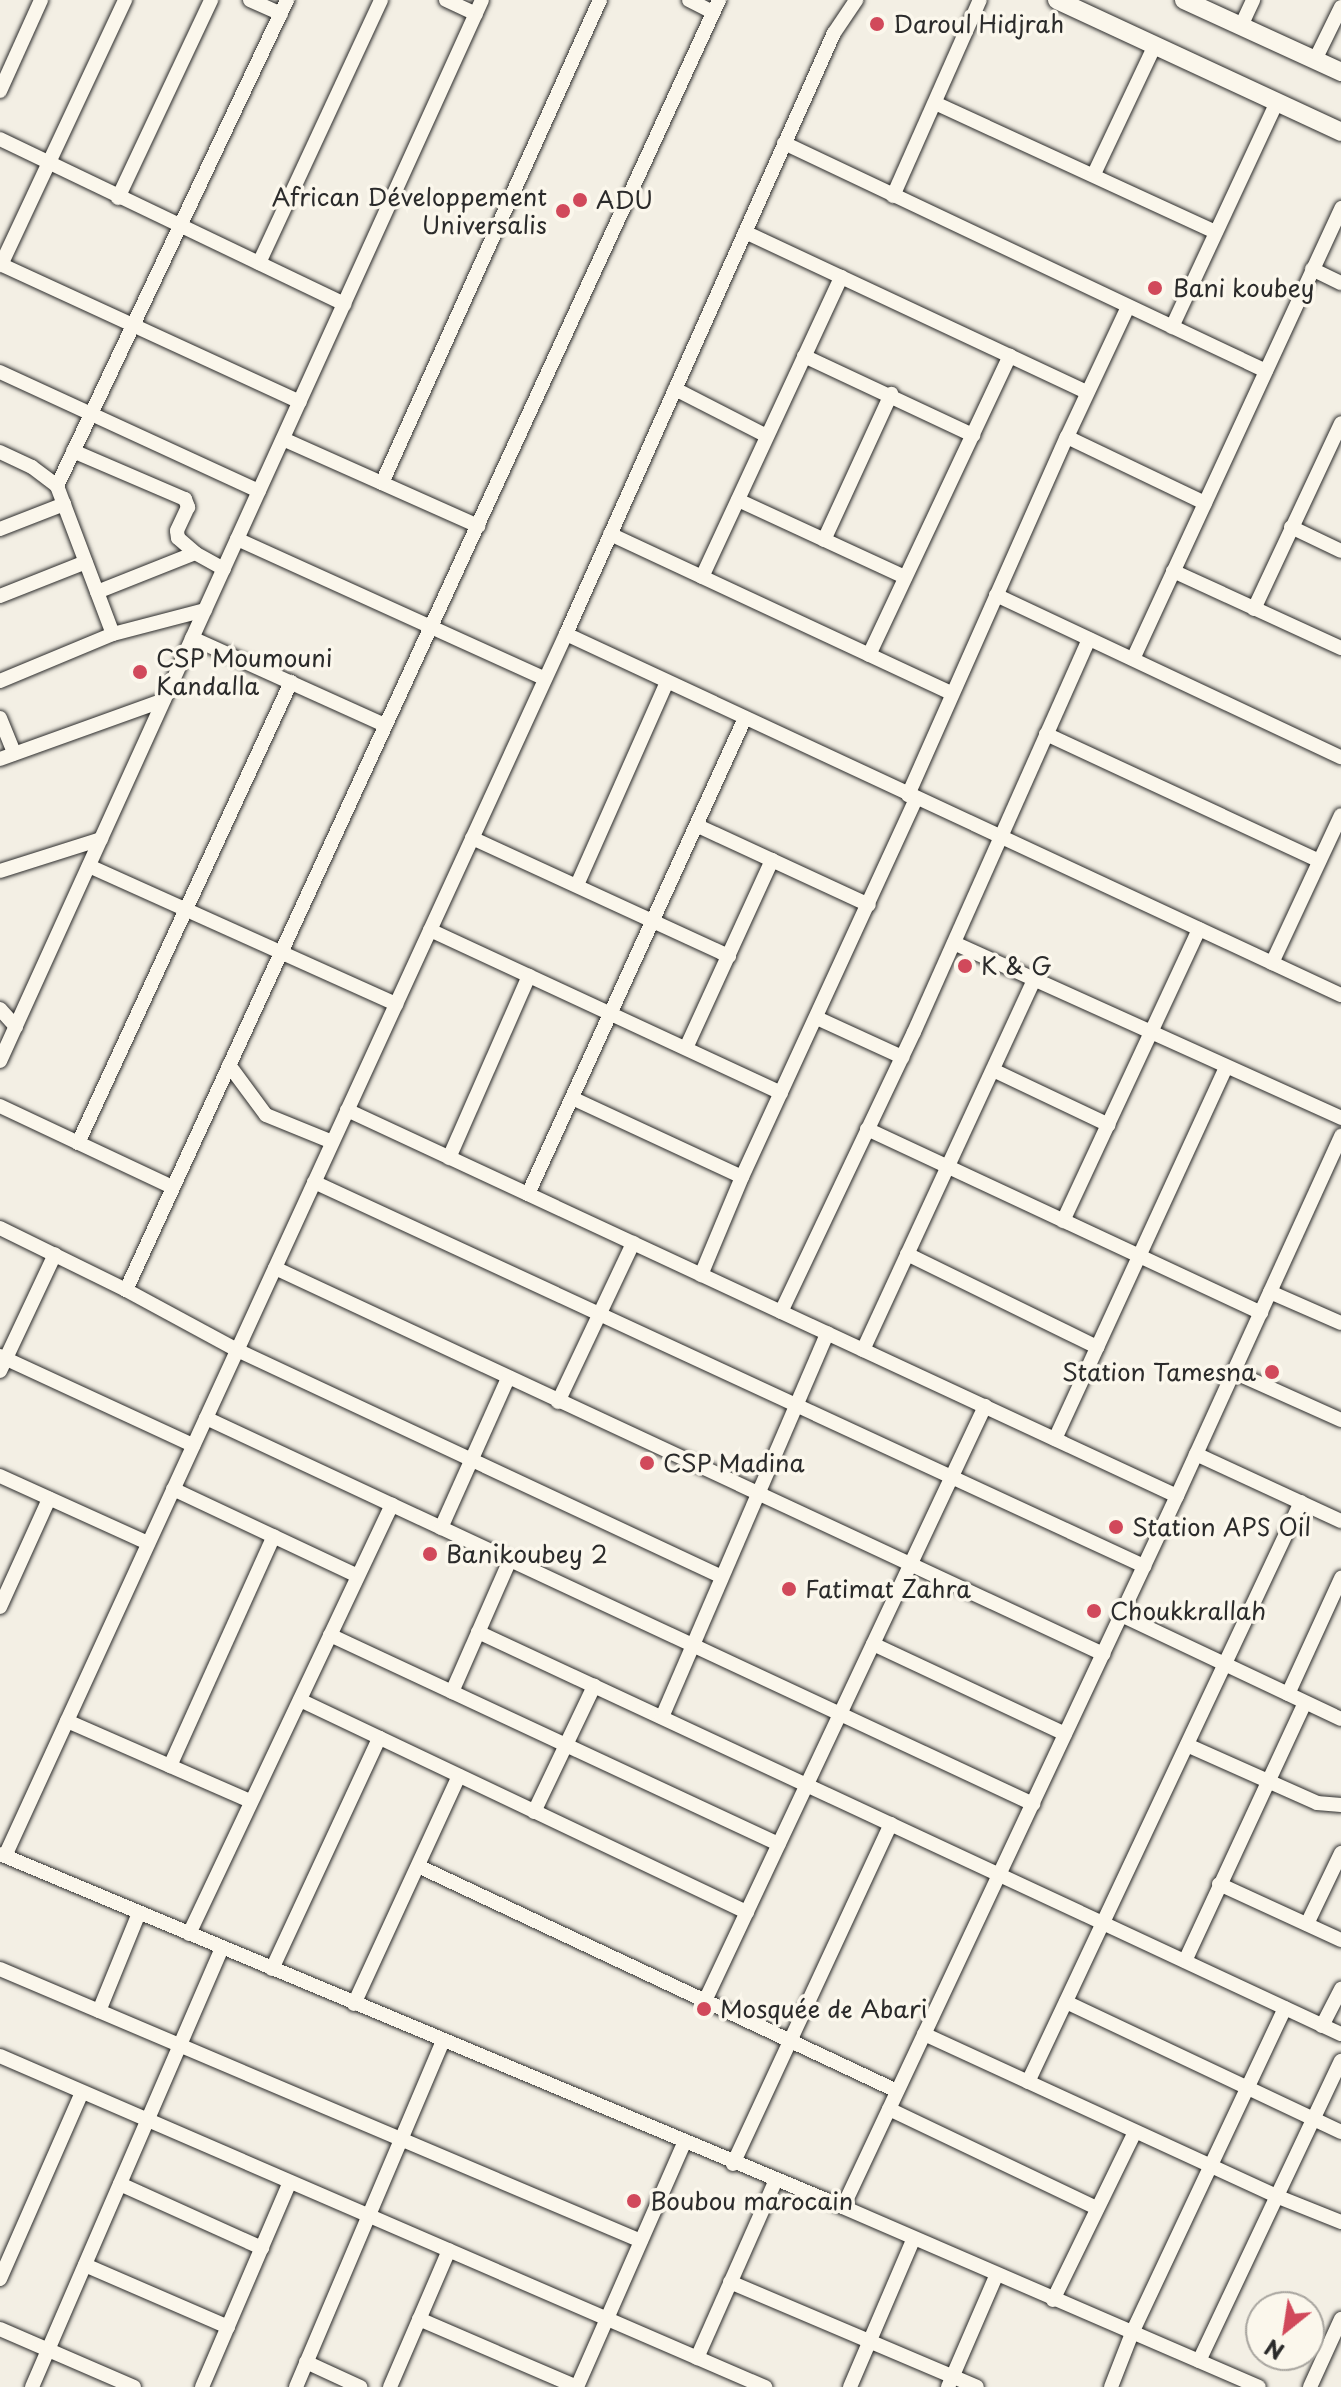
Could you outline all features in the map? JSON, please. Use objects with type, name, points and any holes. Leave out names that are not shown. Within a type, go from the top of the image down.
[{"type":"main road","points":[[1057,0],[1341,132]]},
{"type":"main road","points":[[1184,0],[1341,72]]},
{"type":"street","points":[[0,91],[41,0]]},
{"type":"street","points":[[125,0],[0,264],[300,402]]},
{"type":"street","points":[[118,198],[211,0]]},
{"type":"street","points":[[250,0],[281,14]]},
{"type":"street","points":[[57,486],[287,0]]},
{"type":"street","points":[[259,263],[381,0]]},
{"type":"street","points":[[446,0],[476,14]]},
{"type":"street","points":[[0,1061],[482,0]]},
{"type":"street","points":[[382,483],[600,0]]},
{"type":"street","points":[[126,1290],[716,6],[689,0]]},
{"type":"street","points":[[856,0],[834,33],[566,634],[67,1721],[2,1855],[775,2182],[843,2207],[996,2276],[1259,2387]]},
{"type":"street","points":[[893,196],[980,0]]},
{"type":"street","points":[[1241,26],[1253,0]]},
{"type":"street","points":[[1315,60],[1341,7]]},
{"type":"street","points":[[1094,174],[1155,45]]},
{"type":"street","points":[[1172,327],[1277,102]]},
{"type":"street","points":[[935,103],[1216,232]]},
{"type":"street","points":[[0,139],[344,304]]},
{"type":"street","points":[[784,143],[1266,371]]},
{"type":"street","points":[[1133,659],[1341,208]]},
{"type":"street","points":[[745,232],[1087,392]]},
{"type":"street","points":[[1312,269],[1341,283]]},
{"type":"street","points":[[702,577],[841,277]]},
{"type":"street","points":[[701,1275],[742,1177],[869,905],[951,693],[1128,307]]},
{"type":"street","points":[[869,655],[1010,355]]},
{"type":"street","points":[[804,356],[891,394],[973,435]]},
{"type":"street","points":[[0,372],[259,491]]},
{"type":"street","points":[[675,389],[767,436]]},
{"type":"street","points":[[824,540],[891,394]]},
{"type":"street","points":[[1254,609],[1341,423]]},
{"type":"street","points":[[1067,437],[1205,503]]},
{"type":"street","points":[[283,439],[478,526]]},
{"type":"street","points":[[73,451],[185,499],[188,507],[177,535],[195,553],[224,569]]},
{"type":"street","points":[[0,452],[32,467],[57,486],[113,634]]},
{"type":"street","points":[[738,500],[905,577]]},
{"type":"street","points":[[0,529],[64,504]]},
{"type":"street","points":[[1291,527],[1341,551]]},
{"type":"street","points":[[610,534],[951,693]]},
{"type":"street","points":[[237,539],[545,679]]},
{"type":"street","points":[[97,592],[195,553]]},
{"type":"street","points":[[0,596],[86,562]]},
{"type":"street","points":[[1173,571],[1341,648]]},
{"type":"street","points":[[996,595],[1341,757]]},
{"type":"street","points":[[0,681],[113,634],[205,610]]},
{"type":"street","points":[[566,634],[1341,995]]},
{"type":"street","points":[[192,638],[385,725]]},
{"type":"street","points":[[781,1312],[902,1057],[1089,639]]},
{"type":"street","points":[[78,1143],[291,682]]},
{"type":"street","points":[[577,885],[667,682]]},
{"type":"street","points":[[0,718],[7,756],[164,700]]},
{"type":"street","points":[[528,1194],[745,718]]},
{"type":"street","points":[[1046,734],[1319,861]]},
{"type":"street","points":[[1272,963],[1341,815]]},
{"type":"street","points":[[698,826],[869,905]]},
{"type":"street","points":[[472,838],[729,956]]},
{"type":"street","points":[[0,871],[101,839]]},
{"type":"street","points":[[686,1048],[772,860]]},
{"type":"street","points":[[89,866],[396,1004]]},
{"type":"street","points":[[1063,1221],[1199,929]]},
{"type":"street","points":[[430,930],[781,1093]]},
{"type":"street","points":[[954,943],[1341,1118]]},
{"type":"street","points":[[449,1158],[529,976]]},
{"type":"street","points":[[863,1350],[1034,980]]},
{"type":"street","points":[[0,1009],[16,1027]]},
{"type":"street","points":[[817,1018],[902,1057]]},
{"type":"street","points":[[229,1065],[254,1103],[266,1115],[332,1142]]},
{"type":"street","points":[[1055,1439],[1226,1067]]},
{"type":"street","points":[[993,1070],[1109,1125]]},
{"type":"street","points":[[572,1098],[742,1177]]},
{"type":"street","points":[[0,1106],[172,1187]]},
{"type":"street","points":[[347,1110],[1177,1496]]},
{"type":"street","points":[[867,1129],[1261,1313]]},
{"type":"street","points":[[843,2207],[1177,1496],[1341,1136]]},
{"type":"street","points":[[314,1182],[1144,1566]]},
{"type":"street","points":[[0,1228],[126,1290],[237,1350],[722,1577]]},
{"type":"street","points":[[558,1402],[633,1243]]},
{"type":"street","points":[[55,1254],[2,1362],[193,1445]]},
{"type":"street","points":[[907,1254],[1097,1347]]},
{"type":"street","points":[[275,1268],[1103,1654]]},
{"type":"street","points":[[1270,1292],[1341,1323]]},
{"type":"street","points":[[662,1717],[827,1333]]},
{"type":"street","points":[[1234,1372],[1341,1420]]},
{"type":"street","points":[[441,1528],[508,1378]]},
{"type":"street","points":[[704,2003],[985,1406]]},
{"type":"street","points":[[206,1418],[1033,1804]]},
{"type":"street","points":[[1196,1454],[1341,1521]]},
{"type":"street","points":[[0,1476],[148,1543]]},
{"type":"street","points":[[173,1489],[358,1576]]},
{"type":"street","points":[[0,1607],[49,1499]]},
{"type":"street","points":[[1028,2082],[1301,1502]]},
{"type":"street","points":[[189,1934],[392,1505]]},
{"type":"street","points":[[170,1766],[274,1536]]},
{"type":"street","points":[[452,1692],[510,1560]]},
{"type":"street","points":[[1288,1694],[1341,1578]]},
{"type":"street","points":[[1326,1610],[1341,1617]]},
{"type":"street","points":[[1121,1615],[1341,1719]]},
{"type":"street","points":[[478,1632],[1341,2034]]},
{"type":"street","points":[[330,1635],[779,1844]]},
{"type":"street","points":[[873,1644],[1065,1734]]},
{"type":"street","points":[[534,1812],[594,1686]]},
{"type":"street","points":[[300,1700],[747,1912]]},
{"type":"street","points":[[1185,1961],[1305,1702]]},
{"type":"street","points":[[67,1721],[250,1801]]},
{"type":"street","points":[[272,1969],[379,1738]]},
{"type":"street","points":[[1187,1745],[1317,1803],[1341,1805]]},
{"type":"street","points":[[354,2004],[459,1776]]},
{"type":"street","points":[[733,2164],[891,1824]]},
{"type":"street","points":[[1307,1924],[1341,1853]]},
{"type":"street","points":[[418,1866],[704,2003],[897,2091]]},
{"type":"street","points":[[1219,1884],[1341,1940]]},
{"type":"street","points":[[99,2011],[139,1913]]},
{"type":"street","points":[[32,2387],[222,1948]]},
{"type":"street","points":[[0,1969],[641,2241]]},
{"type":"street","points":[[1322,2026],[1341,1989]]},
{"type":"street","points":[[1066,2002],[1341,2132]]},
{"type":"street","points":[[1111,2387],[1132,2333],[1213,2167],[1285,2008]]},
{"type":"street","points":[[924,2034],[1276,2196],[1341,2222]]},
{"type":"street","points":[[296,2387],[443,2041]]},
{"type":"street","points":[[1,2059],[762,2386]]},
{"type":"street","points":[[1199,2361],[1341,2061]]},
{"type":"street","points":[[0,2279],[82,2092]]},
{"type":"street","points":[[889,2109],[1097,2208]]},
{"type":"street","points":[[1053,2300],[1135,2132]]},
{"type":"street","points":[[419,2319],[577,2387],[684,2143]]},
{"type":"street","points":[[202,2387],[290,2182]]},
{"type":"street","points":[[697,2358],[775,2182]]},
{"type":"street","points":[[120,2184],[262,2248]]},
{"type":"street","points":[[850,2387],[913,2240]]},
{"type":"street","points":[[390,2387],[449,2250]]},
{"type":"street","points":[[85,2265],[228,2327]]},
{"type":"street","points":[[950,2382],[996,2276]]},
{"type":"street","points":[[730,2282],[870,2341],[950,2382],[977,2387]]},
{"type":"street","points":[[1310,2387],[1341,2319]]},
{"type":"street","points":[[0,2329],[134,2387]]},
{"type":"street","points":[[306,2362],[360,2387]]},
{"type":"place","name":"Daroul Hidjrah","points":[[877,24]]},
{"type":"place","name":"ADU","points":[[580,200]]},
{"type":"place","name":"African Développement Universalis","points":[[563,211]]},
{"type":"place","name":"Bani koubey","points":[[1155,288]]},
{"type":"place","name":"CSP Moumouni Kandalla","points":[[140,672]]},
{"type":"place","name":"K & G","points":[[965,966]]},
{"type":"place","name":"Station Tamesna","points":[[1272,1372]]},
{"type":"place","name":"CSP Madina","points":[[647,1463]]},
{"type":"place","name":"Station APS Oil","points":[[1116,1527]]},
{"type":"place","name":"Banikoubey 2","points":[[430,1554]]},
{"type":"place","name":"Fatimat Zahra","points":[[789,1589]]},
{"type":"place","name":"Choukkrallah","points":[[1094,1611]]},
{"type":"place","name":"Mosquée de Abari","points":[[704,2009]]},
{"type":"place","name":"Boubou marocain","points":[[634,2201]]}]
